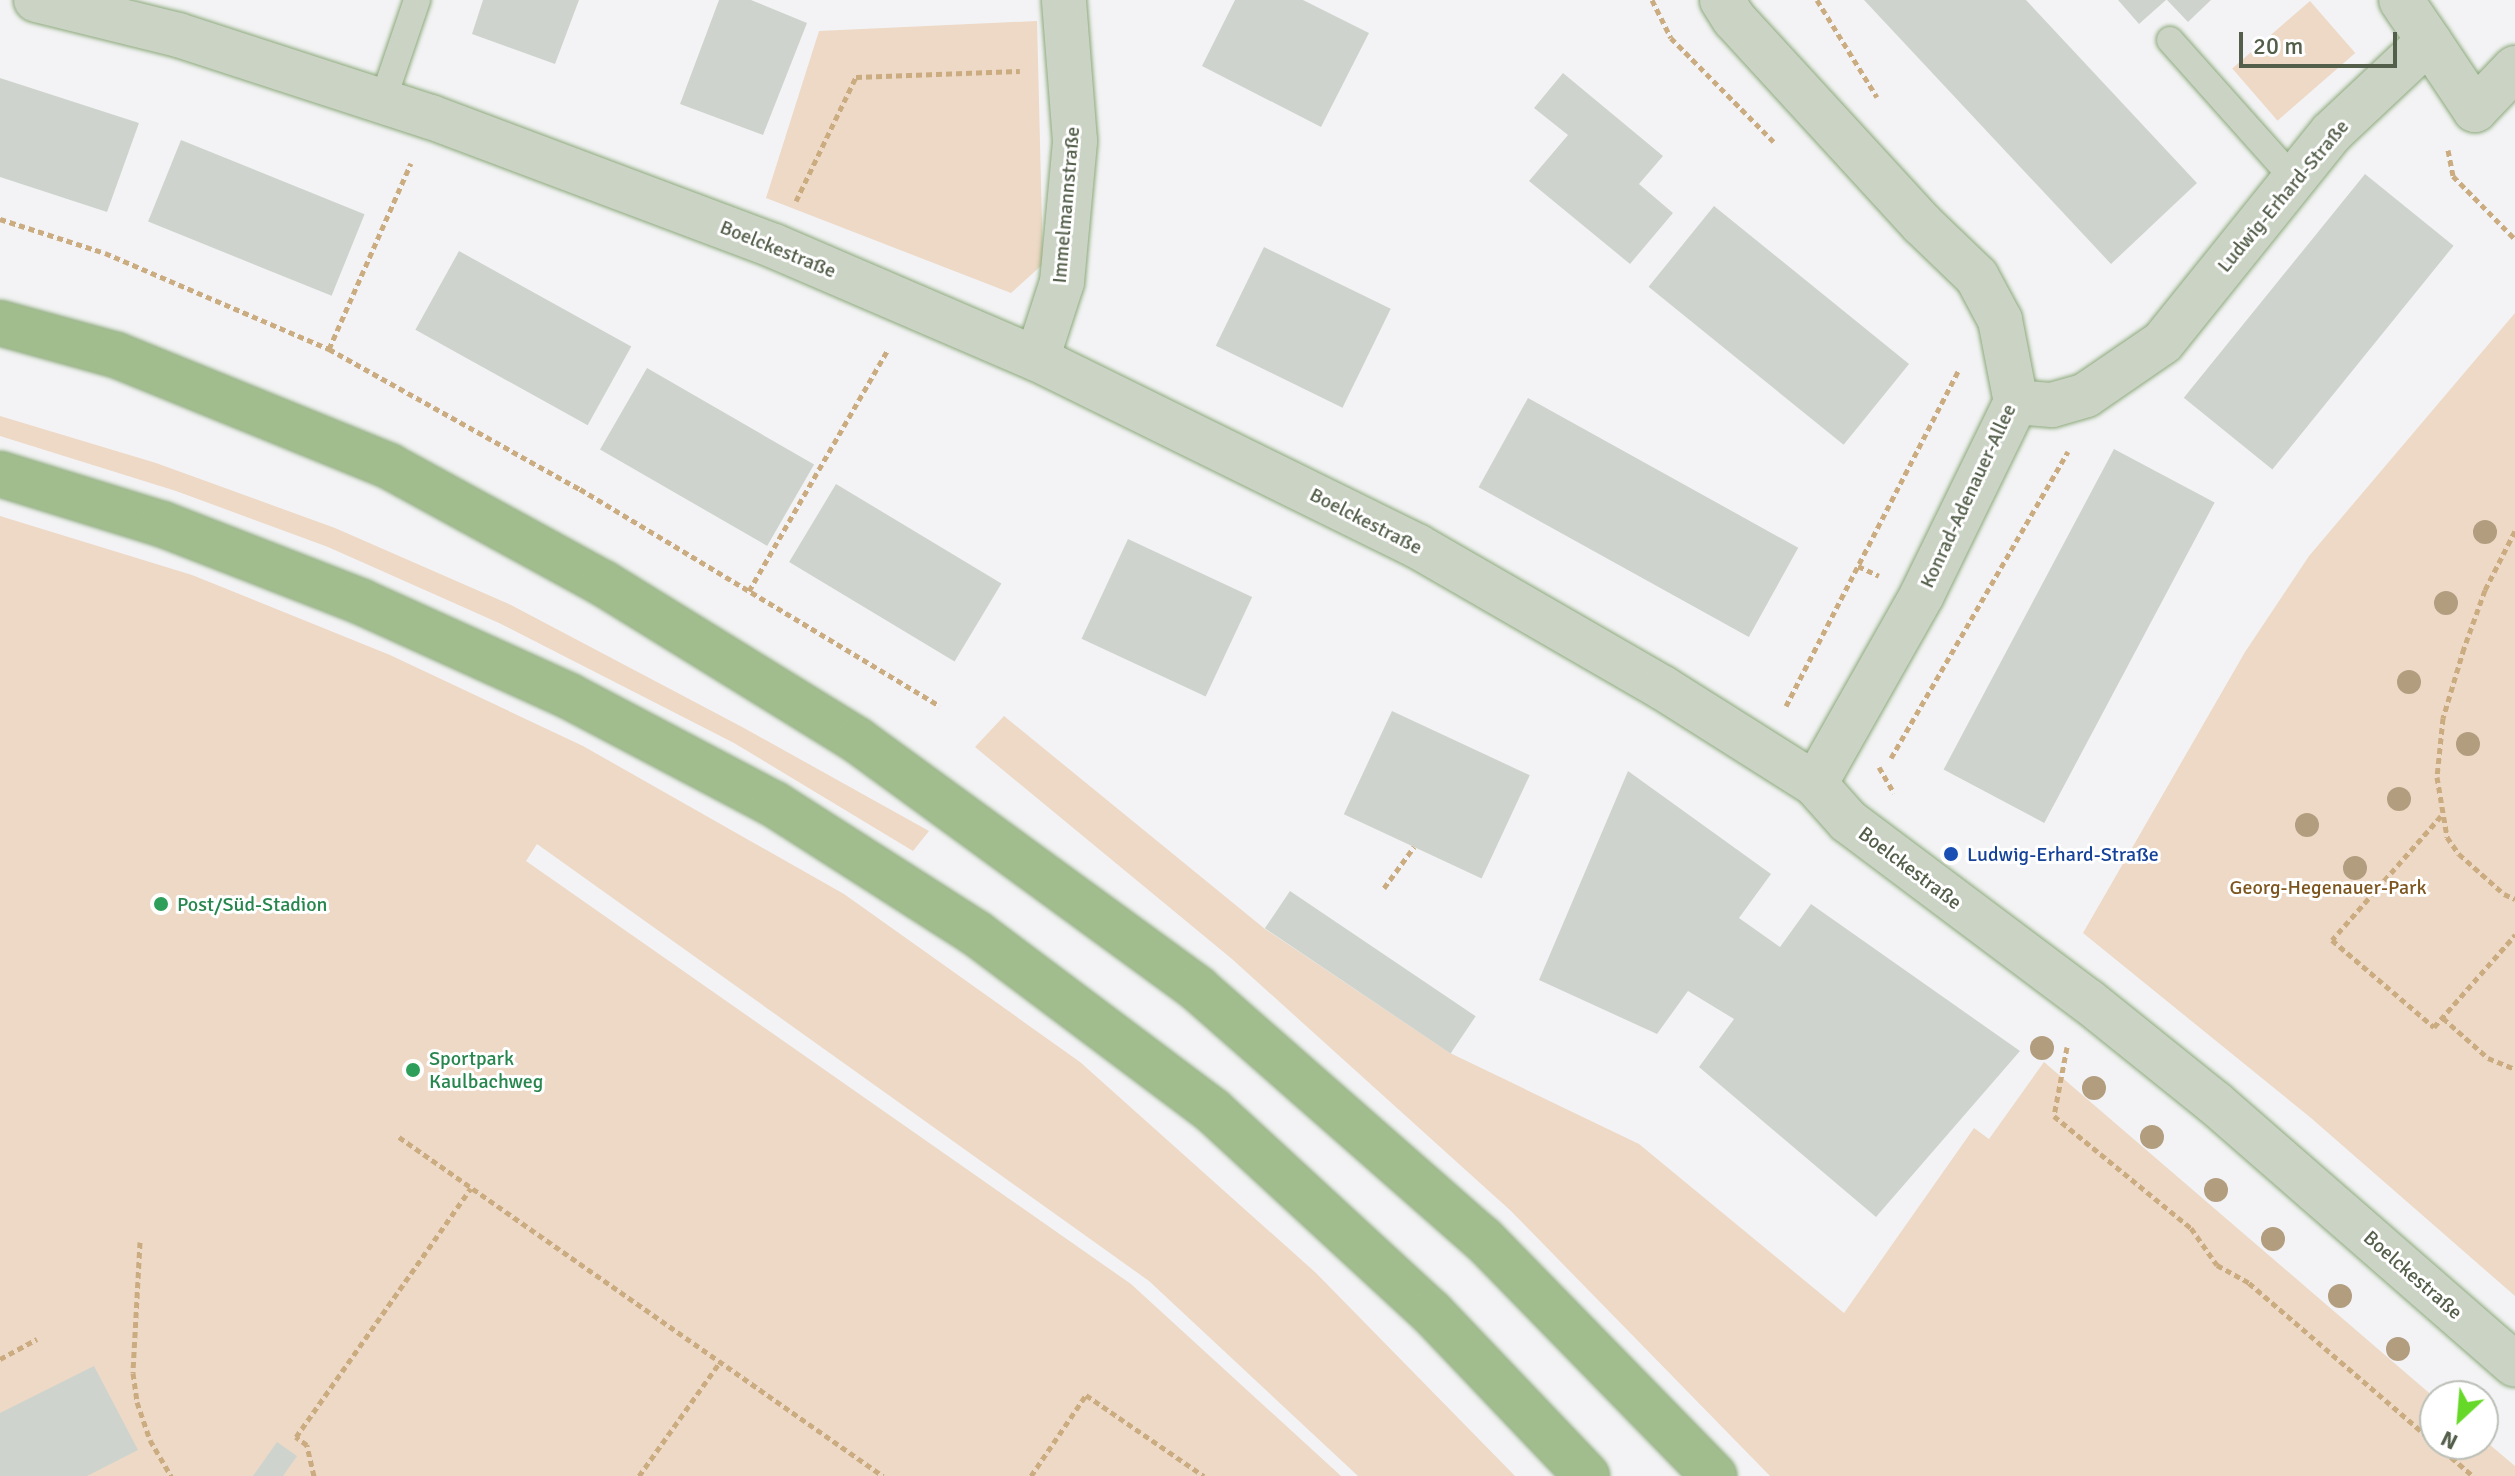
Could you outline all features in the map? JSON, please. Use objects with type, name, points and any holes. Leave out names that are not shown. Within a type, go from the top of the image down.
[{"type":"highway","points":[[0,323],[116,355],[389,466],[603,583],[857,740],[1198,989],[1483,1239],[1714,1476]]},
{"type":"highway","points":[[0,474],[162,524],[362,602],[569,696],[774,804],[976,933],[1213,1111],[1431,1312],[1587,1476]]},
{"type":"street","name":"Boelckestraße","points":[[36,0],[178,35],[383,100],[774,246],[1037,359],[1417,546],[1663,688],[1815,784],[1848,821],[2088,1001],[2215,1103],[2515,1365]]},
{"type":"street","name":"Immelmannstraße","points":[[1037,359],[1062,282],[1075,141],[1064,0]]},
{"type":"street","name":"Konrad-Adenauer-Allee","points":[[1722,0],[1734,19],[1911,212],[1977,277],[2000,320],[2016,402],[1922,595],[1815,784]]},
{"type":"street","points":[[2401,0],[2475,110],[2515,68]]},
{"type":"street","name":"Ludwig-Erhard-Straße","points":[[2016,402],[2052,405],[2086,395],[2163,342],[2331,133],[2429,41]]},
{"type":"lane","points":[[383,100],[417,0]]},
{"type":"lane","points":[[2170,40],[2294,179]]},
{"type":"path","points":[[1652,0],[1671,38],[1779,147]]},
{"type":"path","points":[[774,246],[856,77],[1069,70]]},
{"type":"path","points":[[329,349],[431,117]]},
{"type":"path","points":[[0,219],[105,253],[329,349],[580,489],[940,706]]},
{"type":"path","points":[[749,591],[914,304]]},
{"type":"path","points":[[1762,751],[1962,364]]},
{"type":"path","points":[[2515,531],[2485,590],[2443,718],[2437,777],[2441,816],[2447,837],[2459,854],[2504,894],[2515,899]]},
{"type":"path","points":[[1858,566],[1880,576]]},
{"type":"path","points":[[2441,816],[2332,940],[2434,1027],[2515,935]]},
{"type":"path","points":[[1384,888],[1414,847]]},
{"type":"path","points":[[2443,1018],[2488,1058],[2515,1069]]},
{"type":"path","points":[[2069,1039],[2054,1116],[2191,1228],[2217,1265],[2249,1283],[2419,1428]]},
{"type":"path","points":[[399,1137],[883,1476]]},
{"type":"path","points":[[314,1476],[307,1445],[296,1437],[471,1188]]},
{"type":"path","points":[[140,1242],[133,1373],[137,1402],[150,1440],[171,1476]]},
{"type":"path","points":[[0,1359],[37,1339]]},
{"type":"path","points":[[639,1476],[720,1362]]},
{"type":"path","points":[[1031,1476],[1086,1395],[1204,1476]]},
{"type":"path","points":[[2455,1460],[2473,1476]]},
{"type":"green space","points":[[2310,1],[2355,53],[2278,121],[2232,69]]},
{"type":"green space","points":[[1037,21],[1043,264],[1011,293],[766,198],[819,31]]},
{"type":"green space","name":"Georg-Hegenauer-Park","points":[[2515,313],[2515,1296],[2311,1118],[2083,933],[2245,652],[2309,556]]},
{"type":"green space","points":[[0,416],[156,463],[335,528],[511,605],[744,728],[929,831],[913,851],[734,743],[499,623],[328,547],[176,491],[0,436]]},
{"type":"green space","name":"Sportpark Kaulbachweg","points":[[0,516],[192,575],[390,655],[583,746],[844,894],[1080,1062],[1316,1273],[1515,1476],[1358,1476],[1149,1281],[537,844],[526,861],[1131,1284],[1341,1476],[0,1476]]},
{"type":"green space","points":[[1004,716],[1265,929],[1450,1053],[1639,1144],[1844,1313],[1974,1128],[1989,1139],[2044,1062],[2419,1384],[2419,1460],[2499,1460],[2499,1452],[2515,1466],[2515,1476],[1770,1476],[1511,1211],[1232,959],[975,747]]},
{"type":"building","points":[[483,0],[579,0],[555,64],[472,34]]},
{"type":"building","points":[[719,0],[751,0],[807,23],[763,135],[680,104]]},
{"type":"building","points":[[1235,0],[1303,0],[1369,33],[1321,127],[1202,66]]},
{"type":"building","points":[[1864,0],[2026,0],[2197,183],[2111,264]]},
{"type":"building","points":[[2118,0],[2166,0],[2139,24]]},
{"type":"building","points":[[2167,0],[2211,0],[2188,22]]},
{"type":"building","points":[[1563,73],[1663,156],[1639,184],[1673,213],[1630,264],[1529,181],[1568,135],[1534,108]]},
{"type":"building","points":[[0,78],[139,123],[107,212],[0,177]]},
{"type":"building","points":[[181,140],[365,214],[332,296],[148,222]]},
{"type":"building","points":[[2365,174],[2454,246],[2272,470],[2184,398]]},
{"type":"building","points":[[1714,206],[1909,364],[1844,445],[1649,287]]},
{"type":"building","points":[[1264,247],[1391,309],[1343,408],[1216,346]]},
{"type":"building","points":[[459,251],[631,347],[588,425],[415,330]]},
{"type":"building","points":[[647,368],[814,464],[767,546],[600,449]]},
{"type":"building","points":[[1528,398],[1798,548],[1749,637],[1479,487]]},
{"type":"building","points":[[2114,449],[2215,503],[2044,823],[1944,770]]},
{"type":"building","points":[[836,484],[1001,583],[955,661],[789,562]]},
{"type":"building","points":[[1128,539],[1252,597],[1206,697],[1082,639]]},
{"type":"building","points":[[1392,711],[1530,775],[1482,879],[1344,814]]},
{"type":"building","points":[[1628,771],[1771,874],[1739,918],[1780,947],[1811,904],[2020,1051],[1876,1217],[1699,1067],[1734,1019],[1688,991],[1657,1034],[1539,980]]},
{"type":"building","points":[[1290,891],[1476,1016],[1451,1054],[1265,928]]},
{"type":"building","points":[[94,1366],[138,1450],[87,1476],[0,1476],[0,1413]]},
{"type":"building","points":[[277,1442],[297,1456],[283,1476],[253,1476]]},
{"type":"place","name":"Ludwig-Erhard-Straße","points":[[1951,854]]},
{"type":"place","name":"Post/Süd-Stadion","points":[[161,904]]},
{"type":"place","name":"Sportpark Kaulbachweg","points":[[413,1070]]}]
